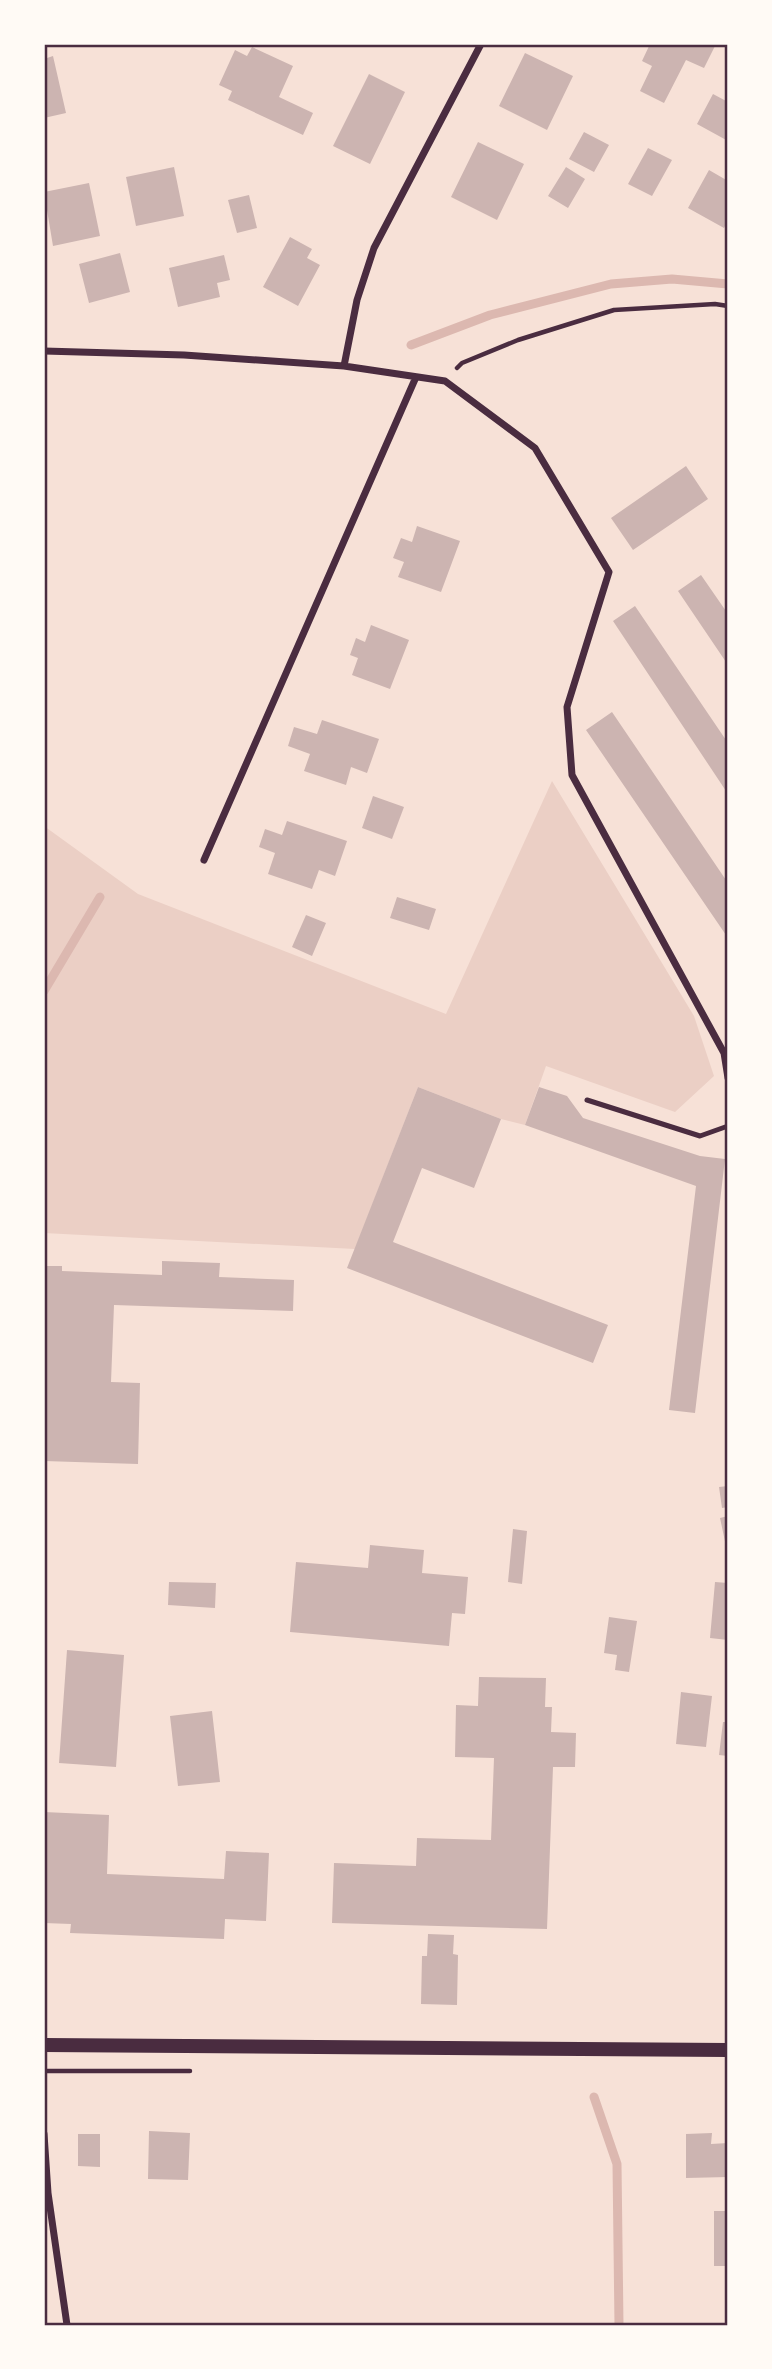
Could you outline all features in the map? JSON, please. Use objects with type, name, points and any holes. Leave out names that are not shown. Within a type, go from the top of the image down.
[{"type":"main road","points":[[44,2045],[728,2050]]},
{"type":"street","points":[[344,366],[357,300],[374,248],[481,44]]},
{"type":"street","points":[[44,351],[184,355],[344,366],[445,381],[535,449],[609,572],[567,707],[572,775],[724,1053],[728,1078]]},
{"type":"street","points":[[204,860],[416,377]]},
{"type":"street","points":[[44,2134],[48,2193],[67,2325]]},
{"type":"lane","points":[[587,1100],[700,1136],[728,1126]]},
{"type":"path","points":[[445,381],[462,363],[517,340],[614,310],[715,304],[728,306]]},
{"type":"shaded area","points":[[552,781],[694,1016],[714,1076],[675,1112],[546,1066],[525,1125],[501,1119],[418,1087],[355,1249],[44,1233],[44,826],[138,894],[446,1014]]},
{"type":"building","points":[[650,44],[716,44],[704,68],[686,60],[664,103],[640,91],[652,66],[642,61]]},
{"type":"building","points":[[252,47],[293,66],[279,97],[313,113],[303,135],[228,100],[232,91],[219,85],[235,50],[247,56]]},
{"type":"building","points":[[525,53],[573,76],[547,130],[499,106]]},
{"type":"building","points":[[53,56],[66,113],[44,118],[44,59]]},
{"type":"building","points":[[369,74],[405,92],[370,164],[333,146]]},
{"type":"building","points":[[713,94],[728,102],[728,141],[697,124]]},
{"type":"building","points":[[584,132],[609,145],[594,172],[569,159]]},
{"type":"building","points":[[478,142],[524,164],[497,220],[451,197]]},
{"type":"building","points":[[648,148],[672,160],[652,196],[628,184]]},
{"type":"building","points":[[174,167],[184,216],[136,226],[126,177]]},
{"type":"building","points":[[566,167],[585,179],[568,208],[548,196]]},
{"type":"building","points":[[709,170],[728,181],[728,220],[724,228],[688,208]]},
{"type":"building","points":[[89,183],[100,236],[53,246],[44,192]]},
{"type":"building","points":[[249,195],[257,228],[237,233],[228,200]]},
{"type":"building","points":[[290,237],[312,249],[307,258],[320,265],[298,306],[263,287]]},
{"type":"building","points":[[120,253],[130,292],[89,303],[79,264]]},
{"type":"building","points":[[224,255],[230,280],[217,283],[220,297],[178,307],[169,268]]},
{"type":"building","points":[[686,466],[708,499],[633,550],[611,518]]},
{"type":"building","points":[[417,526],[460,541],[441,592],[398,577],[404,562],[393,558],[401,538],[412,542]]},
{"type":"building","points":[[701,575],[728,614],[728,665],[678,591]]},
{"type":"building","points":[[635,606],[728,743],[728,794],[613,621]]},
{"type":"building","points":[[371,625],[409,640],[390,689],[352,675],[358,658],[350,655],[356,638],[365,642]]},
{"type":"building","points":[[612,712],[728,883],[728,938],[586,730]]},
{"type":"building","points":[[322,720],[379,739],[367,773],[351,767],[346,785],[304,771],[310,754],[288,746],[294,727],[317,734]]},
{"type":"building","points":[[373,796],[404,807],[392,839],[362,828]]},
{"type":"building","points":[[287,821],[347,841],[335,876],[319,870],[312,889],[268,874],[275,853],[259,847],[265,829],[282,835]]},
{"type":"building","points":[[397,897],[436,909],[429,930],[390,918]]},
{"type":"building","points":[[306,915],[326,923],[312,956],[292,947]]},
{"type":"building","points":[[418,1087],[501,1119],[474,1188],[422,1168],[393,1242],[608,1325],[593,1363],[347,1268]]},
{"type":"building","points":[[539,1087],[567,1096],[583,1118],[700,1156],[725,1159],[695,1413],[669,1410],[696,1186],[525,1125]]},
{"type":"building","points":[[162,1261],[220,1263],[219,1277],[294,1280],[293,1311],[114,1305],[111,1382],[140,1383],[138,1464],[44,1461],[44,1266],[62,1266],[62,1271],[162,1275]]},
{"type":"building","points":[[728,1486],[728,1507],[722,1508],[719,1487]]},
{"type":"building","points":[[728,1516],[728,1546],[726,1546],[720,1518]]},
{"type":"building","points":[[513,1529],[527,1531],[522,1584],[508,1582]]},
{"type":"building","points":[[370,1545],[424,1550],[422,1573],[468,1577],[465,1614],[452,1613],[449,1646],[290,1632],[296,1562],[368,1568]]},
{"type":"building","points":[[169,1582],[216,1583],[215,1608],[168,1605]]},
{"type":"building","points":[[715,1582],[728,1583],[728,1640],[710,1638]]},
{"type":"building","points":[[609,1617],[637,1621],[629,1672],[615,1670],[617,1655],[604,1653]]},
{"type":"building","points":[[67,1650],[124,1655],[116,1767],[59,1763]]},
{"type":"building","points":[[479,1677],[546,1678],[545,1707],[552,1707],[551,1732],[576,1733],[575,1767],[553,1767],[547,1929],[332,1923],[334,1863],[416,1866],[417,1838],[491,1840],[494,1758],[455,1757],[456,1705],[478,1706]]},
{"type":"building","points":[[681,1692],[712,1696],[706,1747],[676,1744]]},
{"type":"building","points":[[212,1711],[220,1782],[178,1786],[170,1716]]},
{"type":"building","points":[[723,1722],[728,1722],[728,1756],[719,1755]]},
{"type":"building","points":[[44,1812],[109,1815],[107,1874],[224,1879],[226,1851],[269,1853],[266,1921],[225,1919],[224,1939],[70,1933],[71,1924],[44,1923]]},
{"type":"building","points":[[428,1934],[454,1935],[453,1954],[458,1955],[457,2005],[421,2004],[422,1956],[427,1956]]},
{"type":"building","points":[[149,2131],[190,2133],[188,2180],[148,2179]]},
{"type":"building","points":[[712,2133],[711,2144],[728,2143],[728,2177],[686,2178],[686,2134]]},
{"type":"building","points":[[78,2134],[100,2134],[100,2167],[78,2166]]},
{"type":"building","points":[[714,2211],[728,2211],[728,2266],[714,2266]]},
{"type":"waterway","points":[[411,345],[490,315],[611,284],[672,279],[728,284]]},
{"type":"waterway","points":[[44,991],[100,897]]},
{"type":"waterway","points":[[594,2097],[617,2164],[619,2325]]}]
